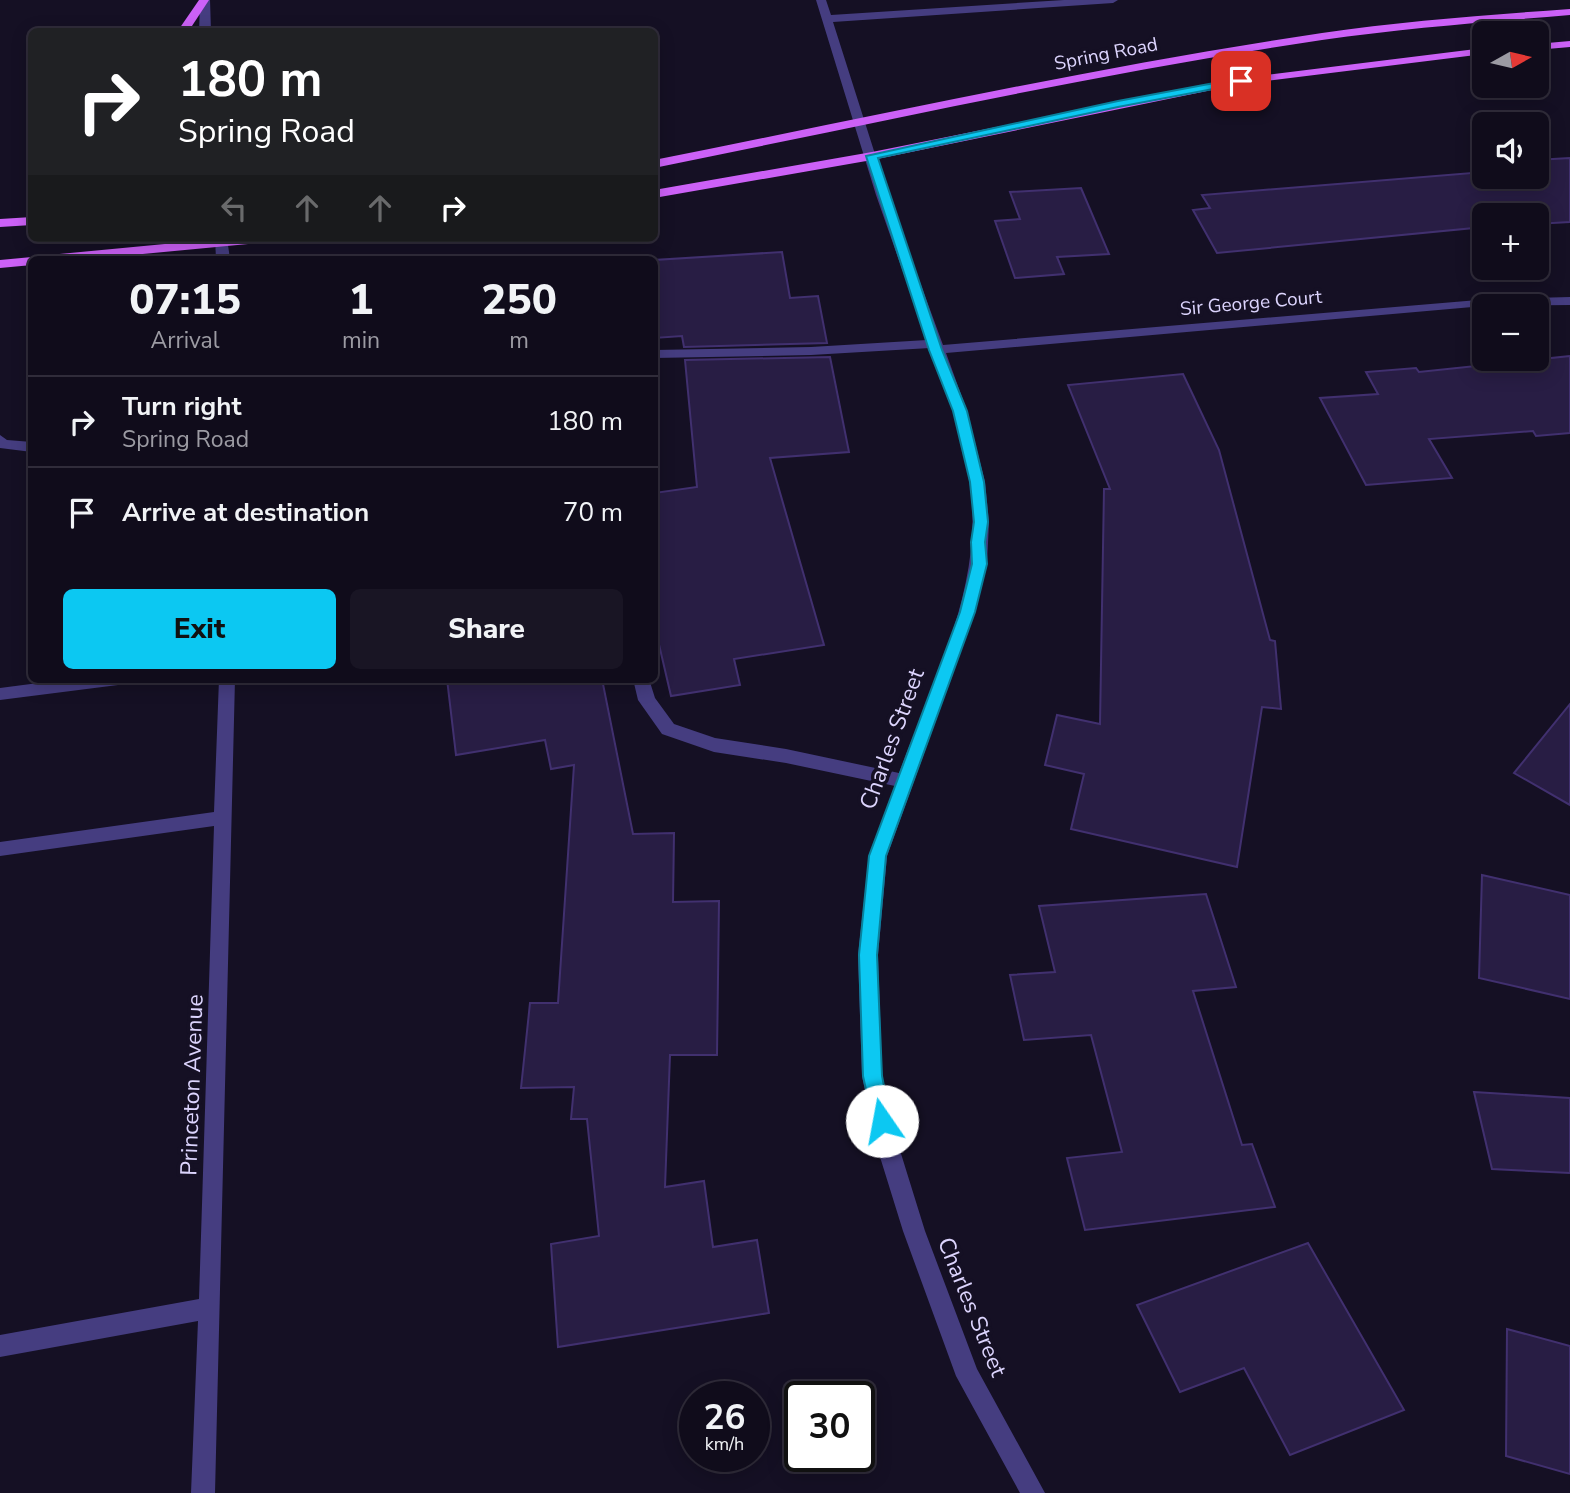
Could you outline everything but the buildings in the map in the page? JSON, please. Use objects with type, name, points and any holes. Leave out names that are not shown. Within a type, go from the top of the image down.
[{"type":"main road","points":[[185,28],[205,0]]},
{"type":"main road","name":"Spring Road","points":[[658,163],[1185,58],[1313,38],[1465,20],[1570,12]]},
{"type":"main road","points":[[1549,46],[1570,44]]},
{"type":"main road","points":[[658,193],[872,156],[1241,81],[1472,52]]},
{"type":"main road","points":[[0,223],[27,221]]},
{"type":"main road","points":[[76,256],[203,242]]},
{"type":"main road","points":[[0,264],[28,261]]},
{"type":"street","points":[[205,0],[205,28]]},
{"type":"street","name":"Charles Street","points":[[821,0],[935,347],[960,411],[977,482],[981,522],[979,564],[967,612],[878,856],[868,955],[872,1076],[887,1144],[914,1231],[968,1376],[1033,1493]]},
{"type":"street","points":[[827,19],[1112,0]]},
{"type":"street","name":"Sir George Court","points":[[658,354],[935,347],[1490,303],[1570,301]]},
{"type":"street","points":[[0,440],[2,444],[28,447]]},
{"type":"street","points":[[0,694],[87,683]]},
{"type":"street","name":"Princeton Avenue","points":[[202,1493],[210,1308],[227,683]]},
{"type":"street","points":[[642,683],[647,700],[668,729],[714,745],[786,756],[905,781]]},
{"type":"street","points":[[0,849],[223,818]]},
{"type":"street","points":[[0,1346],[210,1308]]},
{"type":"route","points":[[882,1121],[872,1076],[868,955],[878,856],[967,612],[979,564],[981,522],[977,482],[960,411],[882,195],[872,156],[1241,81]]}]
